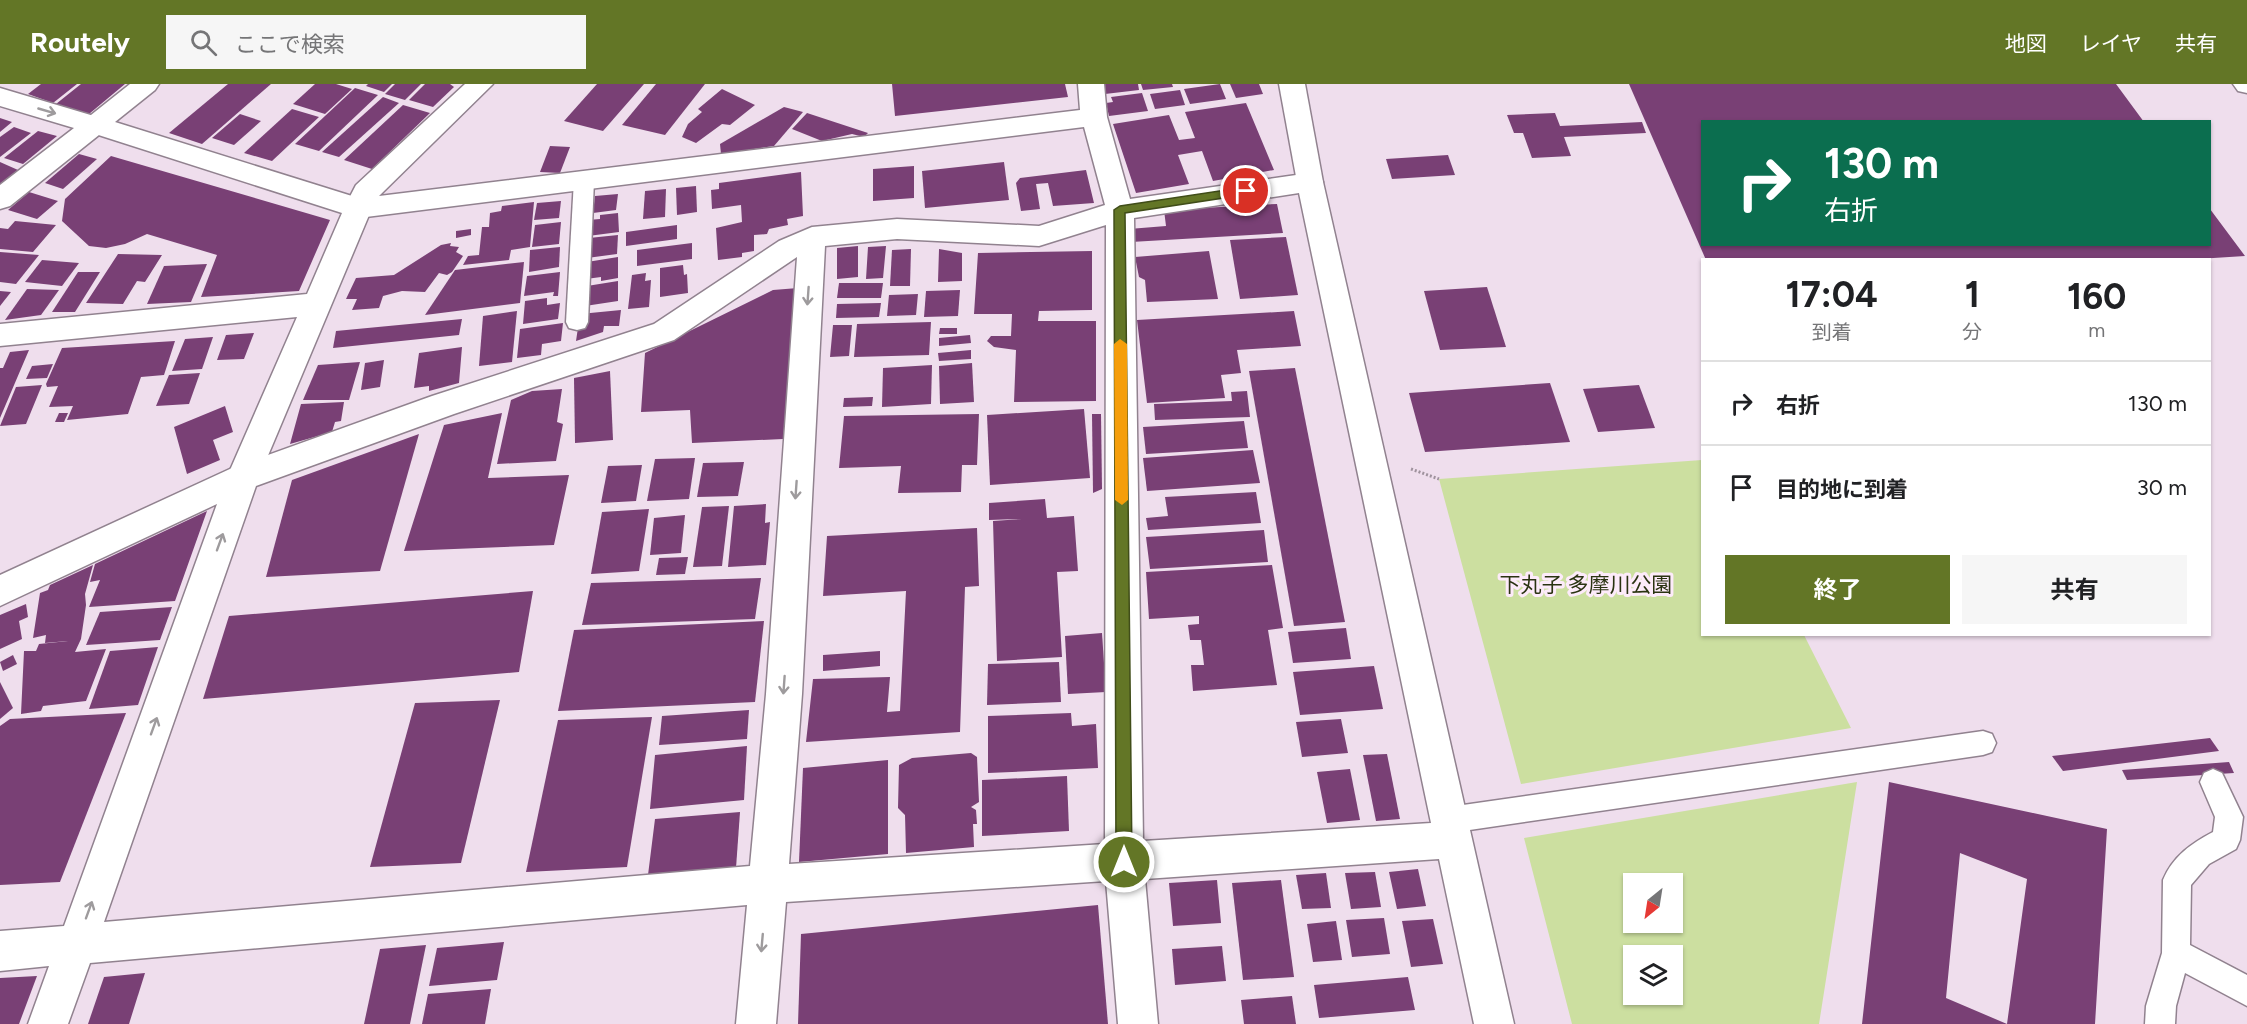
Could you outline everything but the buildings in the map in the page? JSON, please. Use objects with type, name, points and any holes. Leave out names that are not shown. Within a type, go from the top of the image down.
[{"type":"street","points":[[0,199],[146,84]]},
{"type":"street","points":[[48,1024],[243,477],[358,208],[366,192],[480,84]]},
{"type":"street","points":[[1091,84],[1094,117],[1120,210],[1124,862],[1138,1024]]},
{"type":"street","points":[[1292,84],[1310,182],[1494,1024]]},
{"type":"street","points":[[0,97],[358,208],[1094,117]]},
{"type":"street","points":[[0,591],[243,477],[443,405],[663,332],[789,248],[812,237],[897,229],[1039,236],[1120,210],[1310,182]]},
{"type":"street","points":[[756,1024],[784,694],[812,237]]},
{"type":"street","points":[[0,335],[316,304]]},
{"type":"street","points":[[0,951],[767,884],[1124,862],[1452,830]]},
{"type":"lane","points":[[577,322],[584,180]]},
{"type":"lane","points":[[1452,830],[1983,743]]},
{"type":"lane","points":[[2160,1024],[2160,1006],[2176,953],[2177,880],[2199,854],[2226,840],[2229,817],[2213,782]]},
{"type":"lane","points":[[2176,953],[2247,991]]},
{"type":"path","points":[[1409,468],[1439,479]]},
{"type":"green space","name":"下丸子 多摩川公園","points":[[1701,460],[1701,636],[1805,636],[1851,728],[1521,784],[1439,479]]},
{"type":"green space","points":[[1857,782],[1819,1024],[1572,1024],[1524,838]]},
{"type":"slow traffic","points":[[1120,344],[1122,500]]},
{"type":"route","points":[[1124,862],[1120,210],[1246,191]]}]
